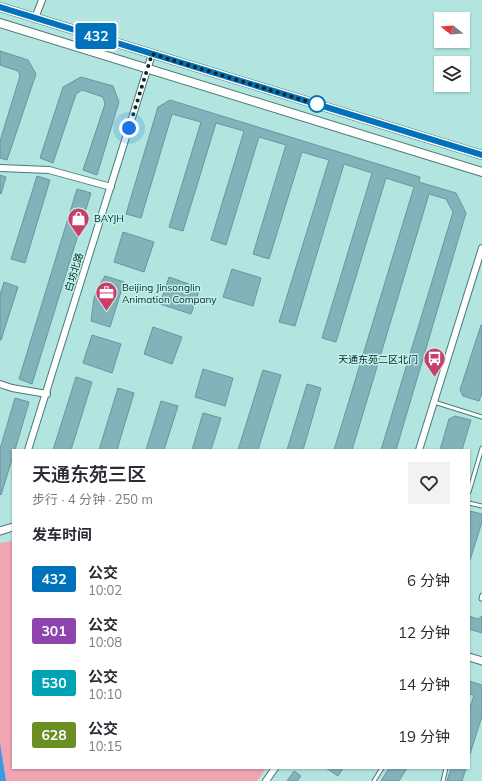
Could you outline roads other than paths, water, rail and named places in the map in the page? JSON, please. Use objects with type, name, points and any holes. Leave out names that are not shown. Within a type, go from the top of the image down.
[{"type":"main road","points":[[0,7],[482,155]]},
{"type":"main road","points":[[0,23],[482,172]]},
{"type":"street","points":[[35,18],[42,0]]},
{"type":"street","name":"白坊北路","points":[[28,449],[47,394],[152,54]]},
{"type":"street","points":[[0,168],[50,170],[111,187]]},
{"type":"street","points":[[419,449],[482,248]]},
{"type":"street","points":[[0,384],[12,388],[47,394]]},
{"type":"street","points":[[0,531],[12,527]]},
{"type":"street","points":[[470,657],[482,661]]},
{"type":"street","points":[[266,781],[274,769]]},
{"type":"lane","points":[[434,402],[482,417]]},
{"type":"lane","points":[[470,489],[482,448]]},
{"type":"lane","points":[[470,503],[482,506]]},
{"type":"lane","points":[[481,599],[482,595]]},
{"type":"lane","points":[[374,781],[381,769]]},
{"type":"lane","points":[[442,781],[446,769]]},
{"type":"water","points":[[0,743],[6,781],[0,781]]},
{"type":"place","name":"BAYJH","points":[[78,238]]},
{"type":"place","name":"Beijing Jinsonglin Animation Company","points":[[107,312]]},
{"type":"place","name":"天通东苑二区北门","points":[[434,378]]}]
